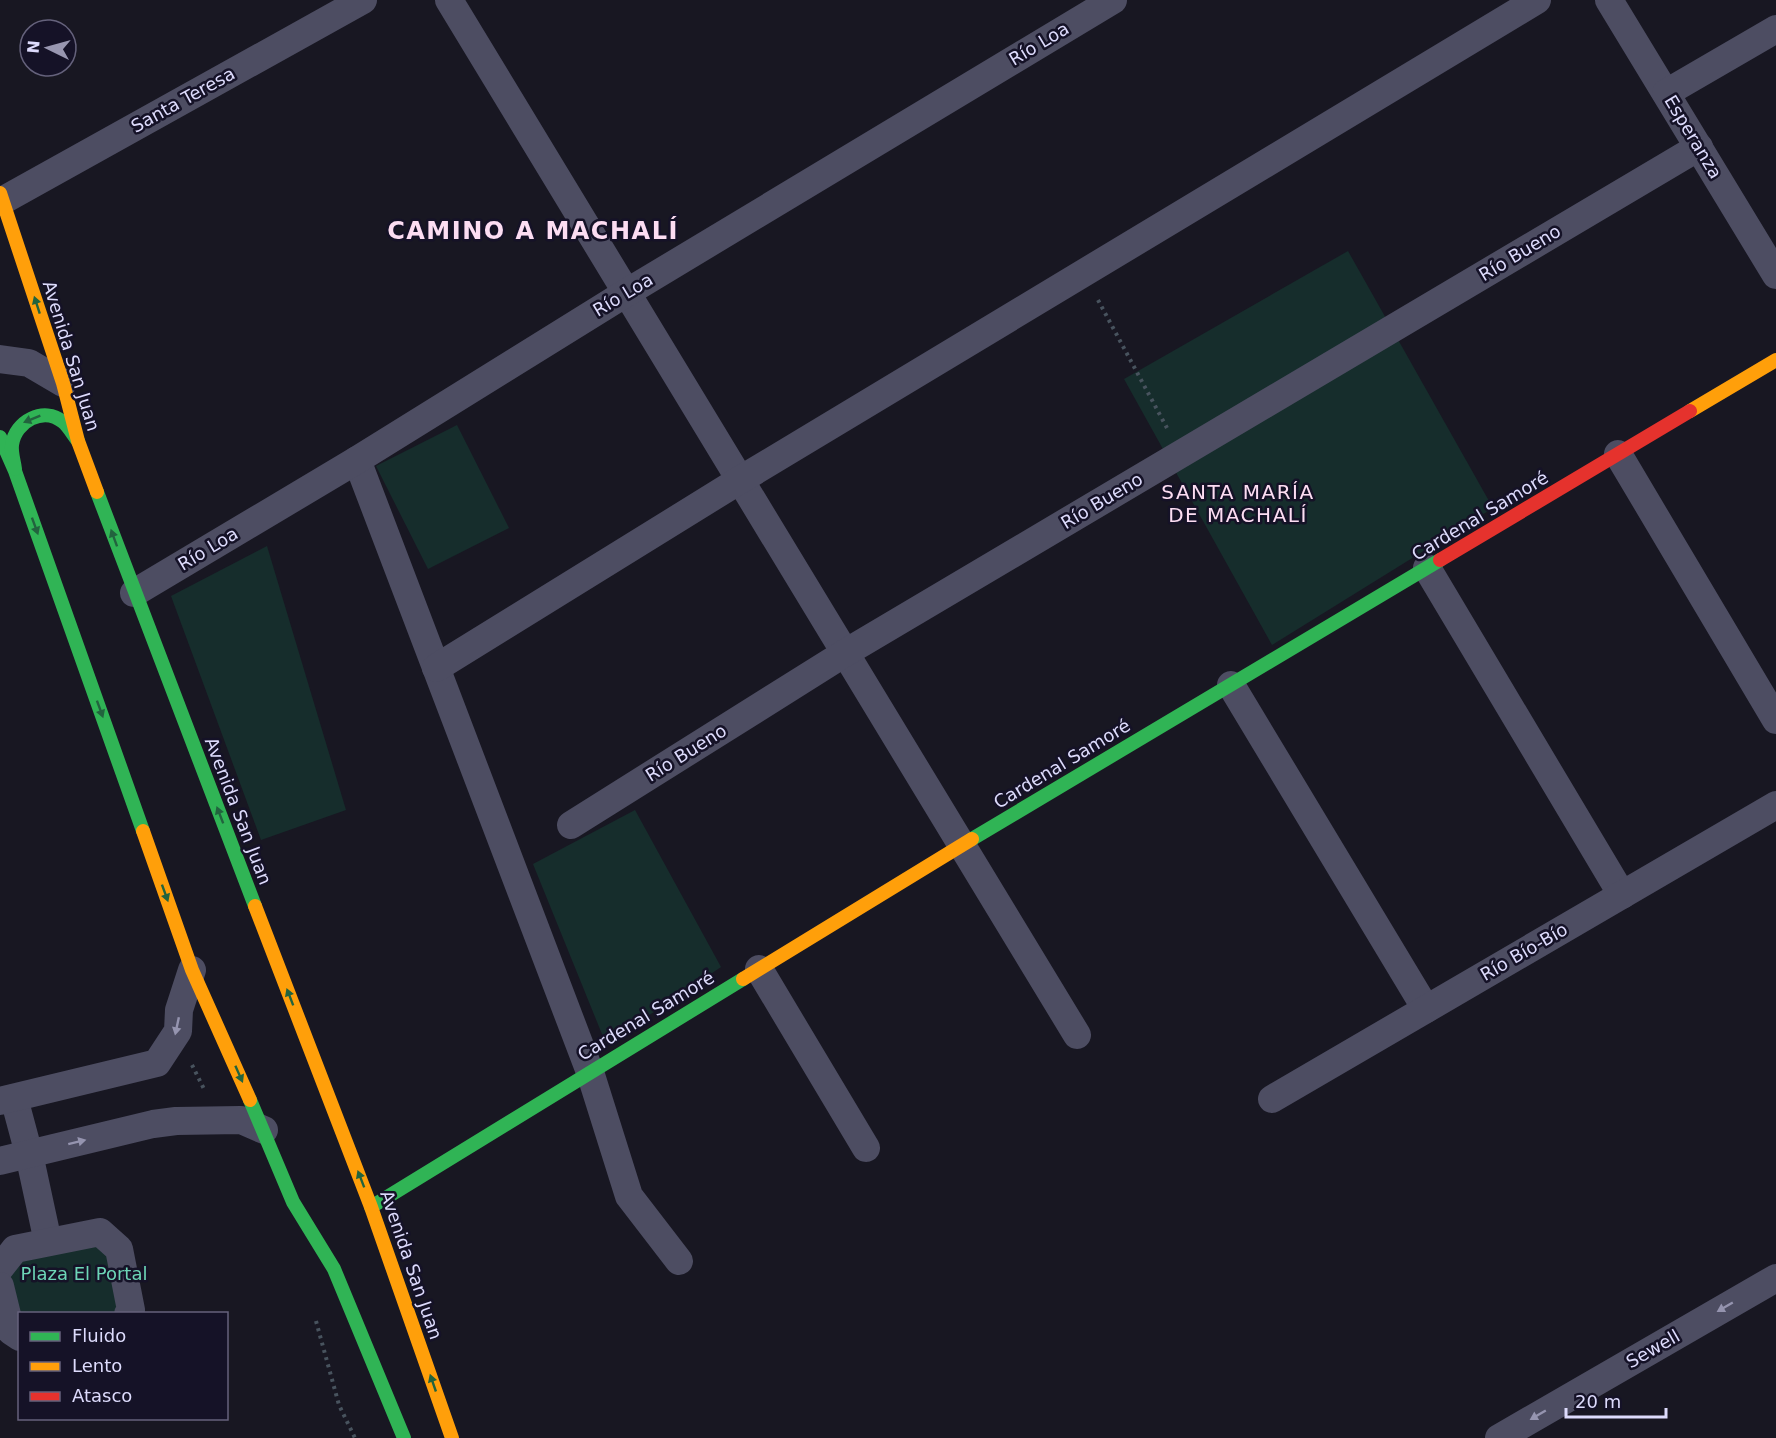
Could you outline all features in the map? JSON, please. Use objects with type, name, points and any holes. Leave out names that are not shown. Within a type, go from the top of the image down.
[{"type":"main road","name":"Avenida San Juan","points":[[1,199],[63,383],[78,441],[134,593],[371,1207],[452,1438]]},
{"type":"main road","name":"Cardenal Samoré","points":[[371,1207],[962,845],[1776,360]]},
{"type":"main road","points":[[15,471],[12,444],[22,423],[33,417],[47,414],[61,420],[78,441]]},
{"type":"main road","points":[[0,437],[15,471],[192,970],[264,1130],[293,1202],[334,1269],[405,1438]]},
{"type":"street","name":"Santa Teresa","points":[[1,199],[363,0]]},
{"type":"street","points":[[449,0],[1077,1035]]},
{"type":"street","name":"Río Loa","points":[[134,593],[357,460],[627,292],[1113,0]]},
{"type":"street","points":[[436,668],[740,480],[1537,0]]},
{"type":"street","name":"Esperanza","points":[[1609,0],[1776,275]]},
{"type":"street","points":[[1666,93],[1776,28]]},
{"type":"street","name":"Río Bueno","points":[[572,825],[845,653],[1699,147]]},
{"type":"street","points":[[0,359],[30,363],[63,383]]},
{"type":"street","points":[[1618,454],[1776,720]]},
{"type":"street","points":[[357,460],[590,1072],[629,1196],[679,1260]]},
{"type":"street","points":[[1427,568],[1622,895]]},
{"type":"street","points":[[1231,685],[1426,1009]]},
{"type":"street","name":"Río Bío-Bío","points":[[1272,1099],[1776,805]]},
{"type":"street","points":[[759,969],[866,1148]]},
{"type":"street","points":[[48,1242],[29,1154],[7,1100],[157,1063],[178,1031],[179,1010],[192,970]]},
{"type":"street","points":[[0,1161],[153,1124],[176,1121],[241,1120],[264,1130]]},
{"type":"street","points":[[0,1268],[15,1249],[100,1232],[118,1249],[131,1310],[130,1312]]},
{"type":"street","name":"Sewell","points":[[1499,1438],[1776,1278]]},
{"type":"street","points":[[0,1286],[11,1331],[18,1336]]},
{"type":"path","points":[[1084,273],[1181,454]]},
{"type":"green space","points":[[1348,251],[1493,508],[1272,645],[1124,379]]},
{"type":"green space","points":[[457,425],[509,528],[428,569],[376,466]]},
{"type":"green space","points":[[267,546],[346,810],[261,840],[171,596]]},
{"type":"green space","points":[[635,810],[721,967],[606,1044],[533,864]]},
{"type":"green space","name":"Plaza El Portal","points":[[100,1232],[127,1312],[19,1312],[0,1286],[15,1249]]},
{"type":"traffic: fast","points":[[15,469],[12,454],[14,436],[24,423],[32,418],[47,415],[55,417],[65,424],[78,441]]},
{"type":"traffic: fast","points":[[0,437],[15,471],[143,831]]},
{"type":"traffic: fast","points":[[97,492],[255,906]]},
{"type":"traffic: fast","points":[[972,839],[1440,560]]},
{"type":"traffic: fast","points":[[371,1207],[743,979]]},
{"type":"traffic: fast","points":[[250,1100],[293,1202],[334,1269],[404,1438]]},
{"type":"traffic: slow","points":[[0,193],[63,383],[78,441],[97,492]]},
{"type":"traffic: slow","points":[[1690,411],[1776,360]]},
{"type":"traffic: slow","points":[[143,831],[192,970],[250,1100]]},
{"type":"traffic: slow","points":[[743,979],[972,839]]},
{"type":"traffic: slow","points":[[255,906],[371,1207],[452,1438]]},
{"type":"traffic: jam","points":[[1440,560],[1690,411]]},
{"type":"district","name":"CAMINO A MACHALÍ","points":[[533,231]]},
{"type":"district","name":"SANTA MARÍA DE MACHALÍ","points":[[1238,504]]}]
